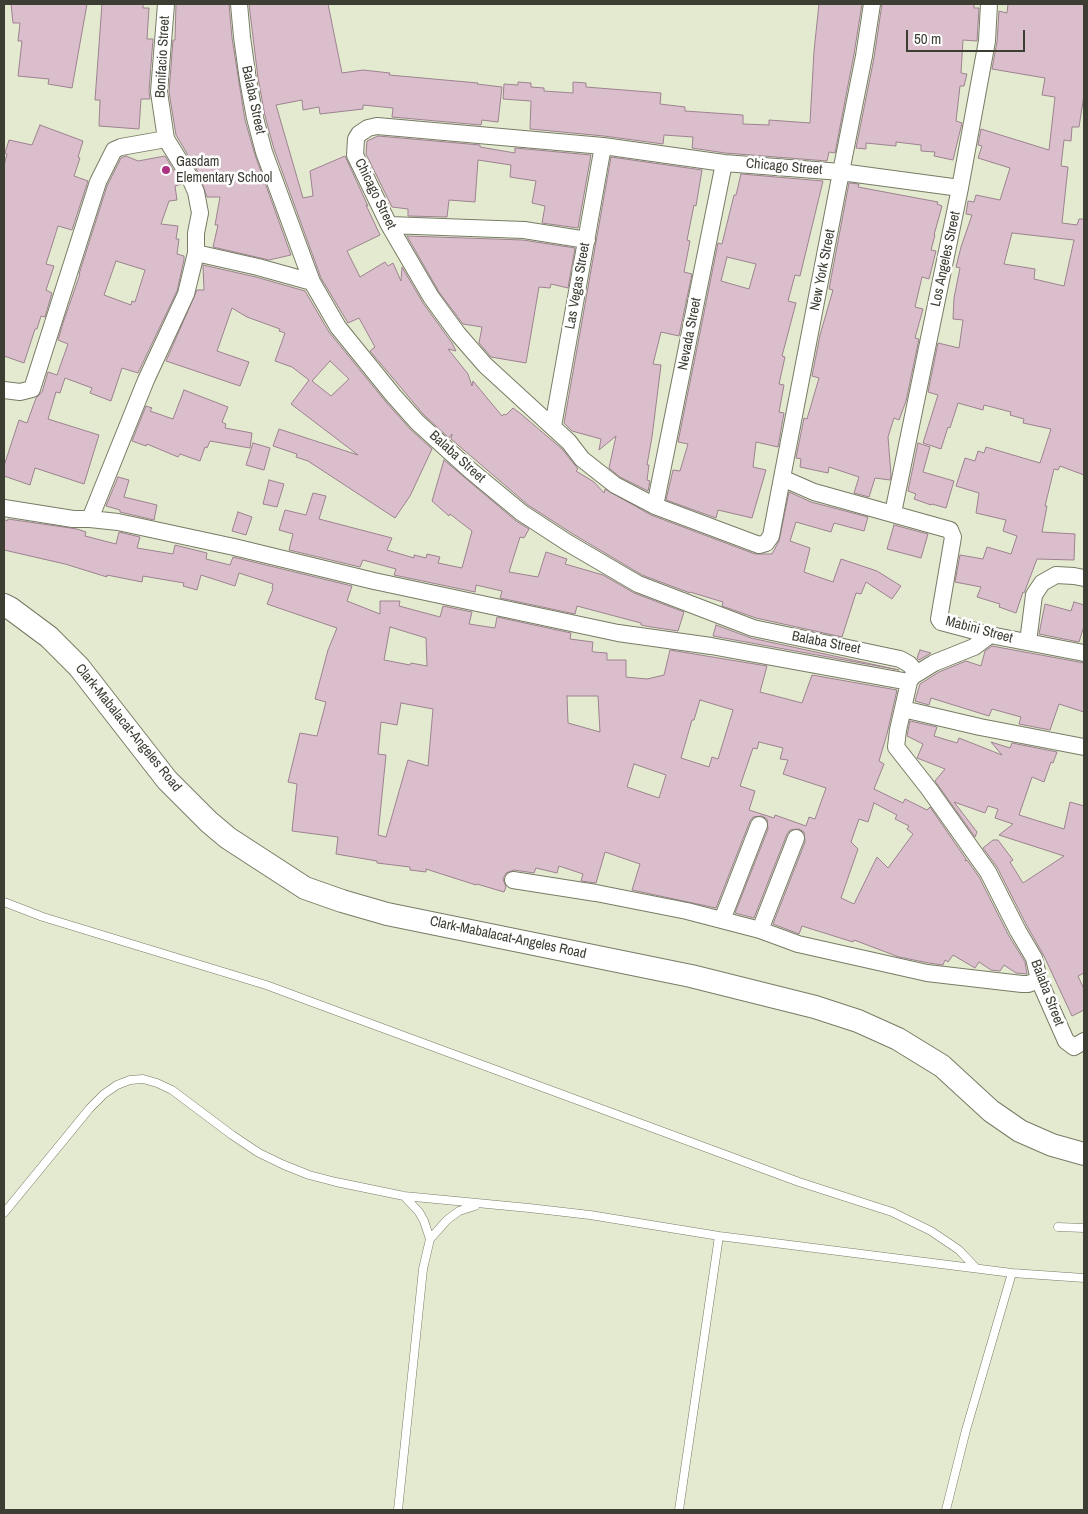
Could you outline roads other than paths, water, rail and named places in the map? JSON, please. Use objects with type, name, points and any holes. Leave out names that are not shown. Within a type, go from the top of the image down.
[{"type":"main road","name":"Clark-Mabalacat-Angeles Road","points":[[4,606],[10,608],[49,637],[79,667],[167,780],[209,822],[228,838],[305,888],[387,914],[691,976],[816,1007],[858,1021],[898,1039],[942,1066],[991,1111],[1020,1131],[1052,1145],[1084,1154]]},
{"type":"street","name":"Bonifacio Street","points":[[166,4],[159,92],[166,139]]},
{"type":"street","name":"Balaba Street","points":[[239,4],[248,80],[255,118],[264,152],[312,282],[338,327],[393,395],[417,422],[470,470],[522,513],[568,543],[638,584],[753,628],[900,659],[909,664],[913,678],[903,709],[896,747],[988,872],[1034,958],[1039,980],[1066,1041],[1074,1047],[1084,1041]]},
{"type":"street","name":"New York Street","points":[[770,536],[864,56],[872,4]]},
{"type":"street","name":"Los Angeles Street","points":[[893,513],[960,188],[987,41],[990,4]]},
{"type":"street","name":"Chicago Street","points":[[770,536],[766,543],[759,545],[655,506],[615,485],[582,459],[552,426],[500,379],[458,334],[431,297],[389,225],[356,154],[356,139],[359,134],[368,128],[377,126],[603,146],[724,162],[841,172],[960,188]]},
{"type":"street","points":[[4,390],[26,392],[32,389],[98,182],[114,150],[166,139],[189,176],[196,192],[200,213],[196,233],[196,253],[186,294],[146,380],[90,519]]},
{"type":"street","name":"Las Vegas Street","points":[[552,426],[603,146]]},
{"type":"street","name":"Nevada Street","points":[[655,506],[724,162]]},
{"type":"street","points":[[389,225],[524,230],[587,240]]},
{"type":"street","points":[[196,253],[312,282]]},
{"type":"street","points":[[782,478],[814,492],[893,513]]},
{"type":"street","name":"Balaba Street","points":[[4,508],[73,519],[118,522],[374,581],[618,633],[913,678]]},
{"type":"street","name":"Mabini Street","points":[[893,513],[950,530],[953,537],[939,619],[941,622],[990,636],[1084,653]]},
{"type":"street","points":[[1028,642],[1034,595],[1042,582],[1056,576],[1084,578]]},
{"type":"street","points":[[913,678],[934,663],[974,647],[990,636]]},
{"type":"street","points":[[903,709],[1084,747]]},
{"type":"street","points":[[722,920],[760,825]]},
{"type":"street","points":[[760,930],[796,838]]},
{"type":"street","points":[[513,880],[596,893],[687,911],[760,930],[798,944],[927,973],[1022,984],[1039,980]]},
{"type":"lane","points":[[4,902],[43,917],[266,985],[799,1182],[892,1212],[931,1231],[959,1250],[976,1268]]},
{"type":"lane","points":[[4,1213],[90,1108],[104,1094],[117,1085],[130,1080],[143,1080],[157,1083],[172,1090],[259,1153],[308,1175],[336,1182],[404,1196],[590,1215],[719,1236],[1012,1273],[1084,1278]]},
{"type":"lane","points":[[404,1196],[419,1212],[430,1239]]},
{"type":"lane","points":[[398,1510],[423,1269],[430,1239],[447,1220],[459,1211],[482,1204]]},
{"type":"lane","points":[[1058,1227],[1084,1228]]},
{"type":"lane","points":[[679,1510],[719,1236]]},
{"type":"lane","points":[[946,1510],[966,1430],[1012,1273]]},
{"type":"place","name":"Gasdam Elementary School","points":[[166,170]]}]
